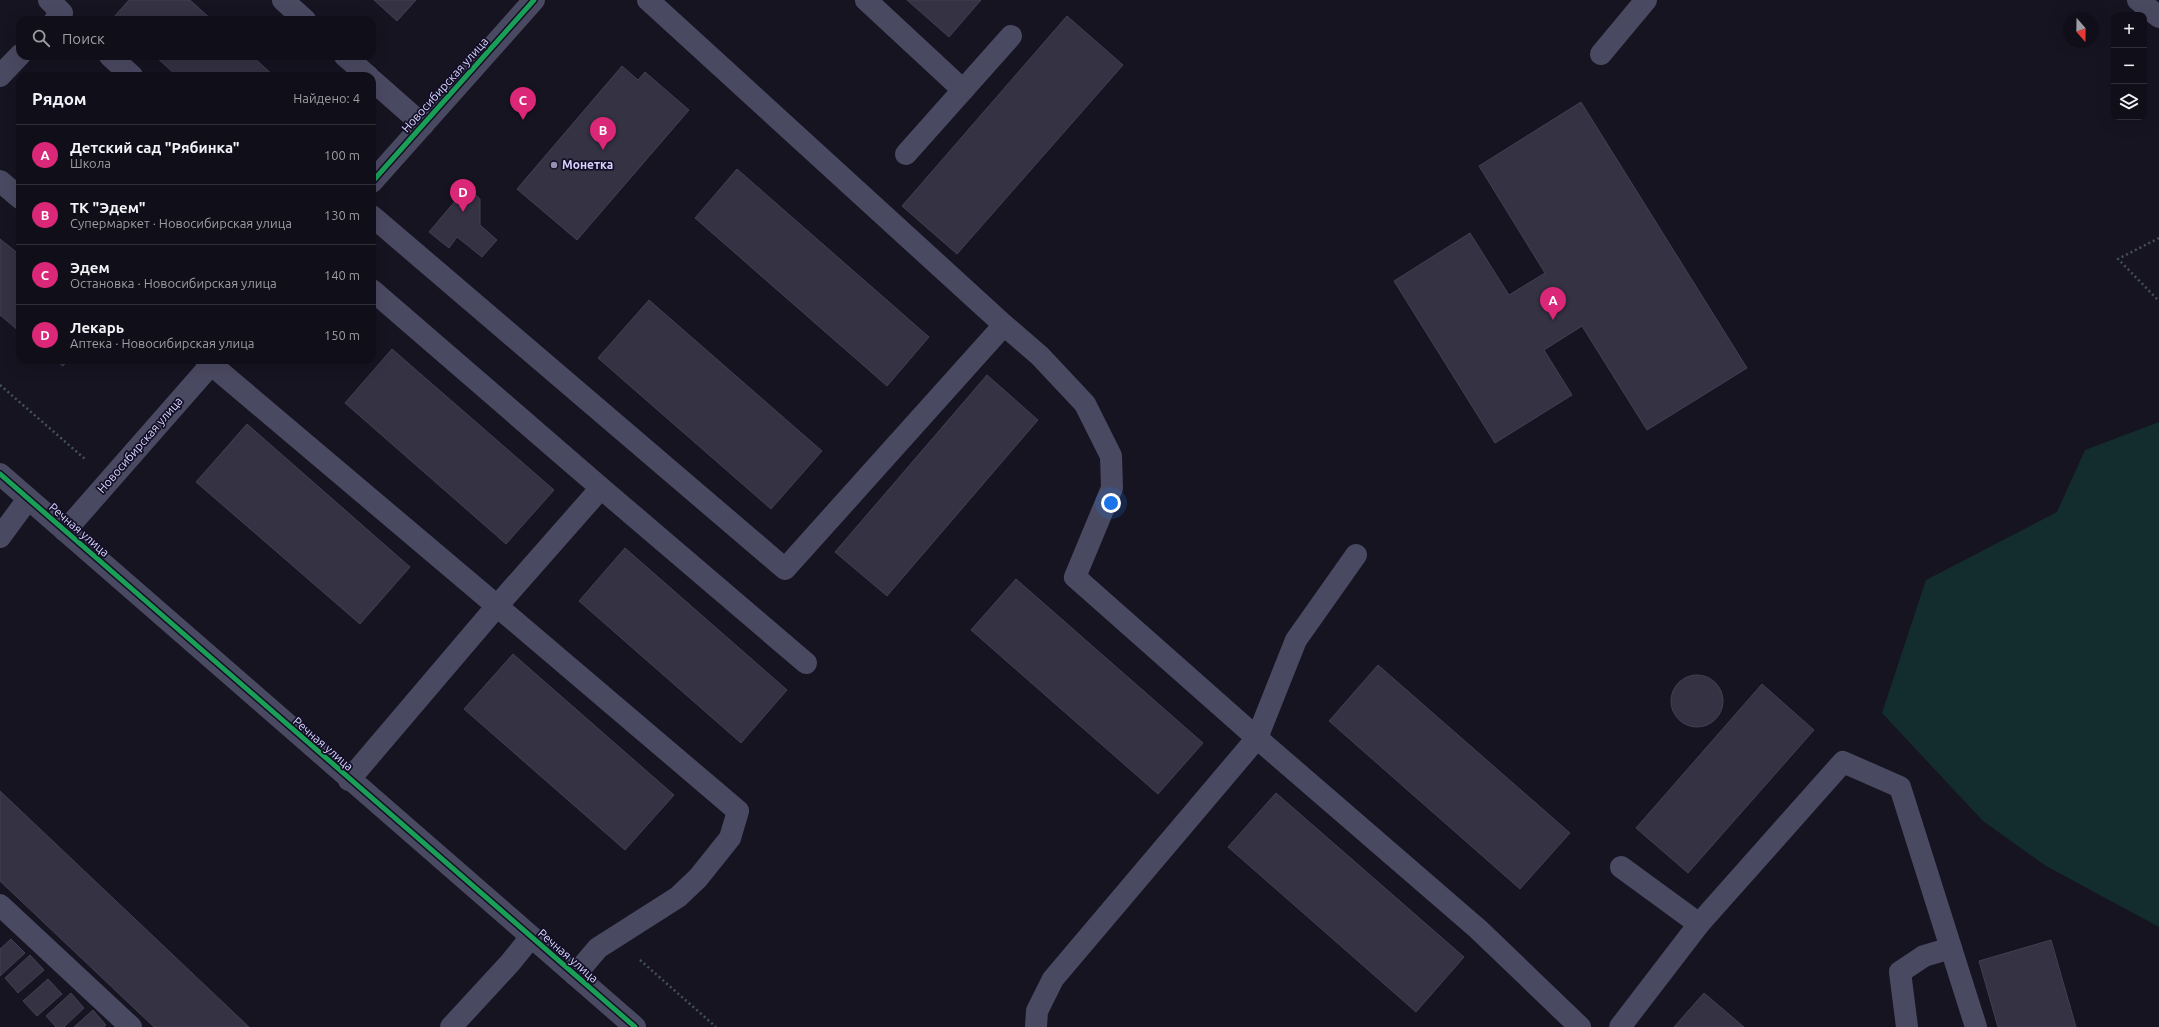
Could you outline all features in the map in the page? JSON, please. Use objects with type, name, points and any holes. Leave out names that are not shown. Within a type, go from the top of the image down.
[{"type":"street","points":[[282,0],[300,16]]},
{"type":"street","points":[[648,0],[1040,356],[1085,404],[1111,456],[1112,488],[1075,577],[1257,738],[1478,929],[1580,1027]]},
{"type":"street","points":[[866,0],[964,90]]},
{"type":"street","points":[[1601,54],[1646,0]]},
{"type":"street","points":[[2138,0],[2159,17]]},
{"type":"street","name":"Новосибирская улица","points":[[376,178],[530,1]]},
{"type":"street","points":[[906,154],[1011,36]]},
{"type":"street","points":[[0,76],[16,59]]},
{"type":"street","points":[[114,60],[128,72]]},
{"type":"street","points":[[350,60],[363,72]]},
{"type":"street","points":[[376,84],[423,125]]},
{"type":"street","points":[[0,181],[16,195]]},
{"type":"street","points":[[376,219],[785,569],[1004,324]]},
{"type":"street","points":[[376,293],[806,664]]},
{"type":"street","name":"Новосибирская улица","points":[[65,531],[209,364]]},
{"type":"street","points":[[213,364],[738,811],[730,838],[698,878],[678,897],[598,948],[575,975]]},
{"type":"street","name":"Речная улица","points":[[0,474],[349,780],[635,1027]]},
{"type":"street","points":[[349,780],[497,606],[601,488]]},
{"type":"street","points":[[0,537],[28,499]]},
{"type":"street","points":[[1036,1027],[1037,1011],[1053,979],[1257,738],[1296,640],[1356,555]]},
{"type":"street","points":[[1620,1027],[1699,924],[1843,762],[1900,787],[1976,1027]]},
{"type":"street","points":[[1620,867],[1699,924]]},
{"type":"street","points":[[0,905],[131,1027]]},
{"type":"street","points":[[451,1027],[510,963],[531,937]]},
{"type":"street","points":[[1907,1027],[1900,972],[1924,956],[1951,948]]},
{"type":"path","points":[[2159,238],[2118,259],[2159,301]]},
{"type":"path","points":[[0,385],[85,459]]},
{"type":"path","points":[[640,960],[716,1027]]},
{"type":"green space","points":[[2159,422],[2159,927],[2046,866],[1983,821],[1882,713],[1926,580],[2057,512],[2085,450]]},
{"type":"building","points":[[129,0],[190,0],[208,16],[115,16]]},
{"type":"building","points":[[374,0],[416,0],[397,21]]},
{"type":"building","points":[[907,0],[981,0],[949,37]]},
{"type":"building","points":[[1067,16],[1123,65],[957,254],[902,206]]},
{"type":"building","points":[[159,60],[256,60],[270,72],[173,72]]},
{"type":"building","points":[[622,66],[638,80],[645,72],[689,110],[577,240],[517,189]]},
{"type":"building","points":[[1581,102],[1747,368],[1647,430],[1582,326],[1544,350],[1572,395],[1495,443],[1394,281],[1470,233],[1509,295],[1545,273],[1479,166]]},
{"type":"building","points":[[737,169],[929,337],[887,386],[695,218]]},
{"type":"building","points":[[467,187],[480,199],[480,225],[497,240],[482,257],[457,237],[449,248],[429,232]]},
{"type":"building","points":[[0,239],[16,252],[16,329],[0,315]]},
{"type":"building","points":[[649,300],[822,451],[771,509],[598,358]]},
{"type":"building","points":[[392,349],[554,490],[506,544],[345,403]]},
{"type":"building","points":[[987,375],[1038,420],[887,596],[835,552]]},
{"type":"building","points":[[247,424],[410,567],[360,624],[196,482]]},
{"type":"building","points":[[625,548],[787,690],[741,743],[579,601]]},
{"type":"building","points":[[1016,579],[1203,743],[1158,794],[971,630]]},
{"type":"building","points":[[513,654],[674,795],[625,850],[464,709]]},
{"type":"building","points":[[1378,665],[1570,833],[1520,889],[1329,721]]},
{"type":"building","points":[[1692,675],[1702,675],[1716,682],[1723,696],[1723,706],[1716,720],[1702,727],[1692,727],[1682,723],[1675,716],[1671,706],[1671,696],[1675,686],[1682,679]]},
{"type":"building","points":[[1762,684],[1814,730],[1688,873],[1636,828]]},
{"type":"building","points":[[0,791],[249,1027],[154,1027],[0,881]]},
{"type":"building","points":[[1276,793],[1464,957],[1416,1012],[1228,847]]},
{"type":"building","points":[[11,939],[25,953],[0,976],[0,949]]},
{"type":"building","points":[[2051,940],[2076,1027],[1998,1027],[1979,961]]},
{"type":"building","points":[[30,955],[44,970],[18,993],[5,978]]},
{"type":"building","points":[[48,979],[62,994],[37,1016],[23,1001]]},
{"type":"building","points":[[71,993],[84,1008],[64,1027],[56,1027],[46,1016]]},
{"type":"building","points":[[1704,993],[1744,1027],[1674,1027]]},
{"type":"building","points":[[93,1010],[106,1025],[104,1027],[74,1027]]},
{"type":"cycle path","points":[[376,178],[534,0]]},
{"type":"cycle path","points":[[0,474],[635,1027]]},
{"type":"place","name":"Эдем","points":[[523,120]]},
{"type":"place","name":"ТК \"Эдем\"","points":[[603,150]]},
{"type":"place","name":"Монетка","points":[[554,165]]},
{"type":"place","name":"Лекарь","points":[[463,212]]},
{"type":"place","name":"Детский сад \"Рябинка\"","points":[[1553,320]]}]
